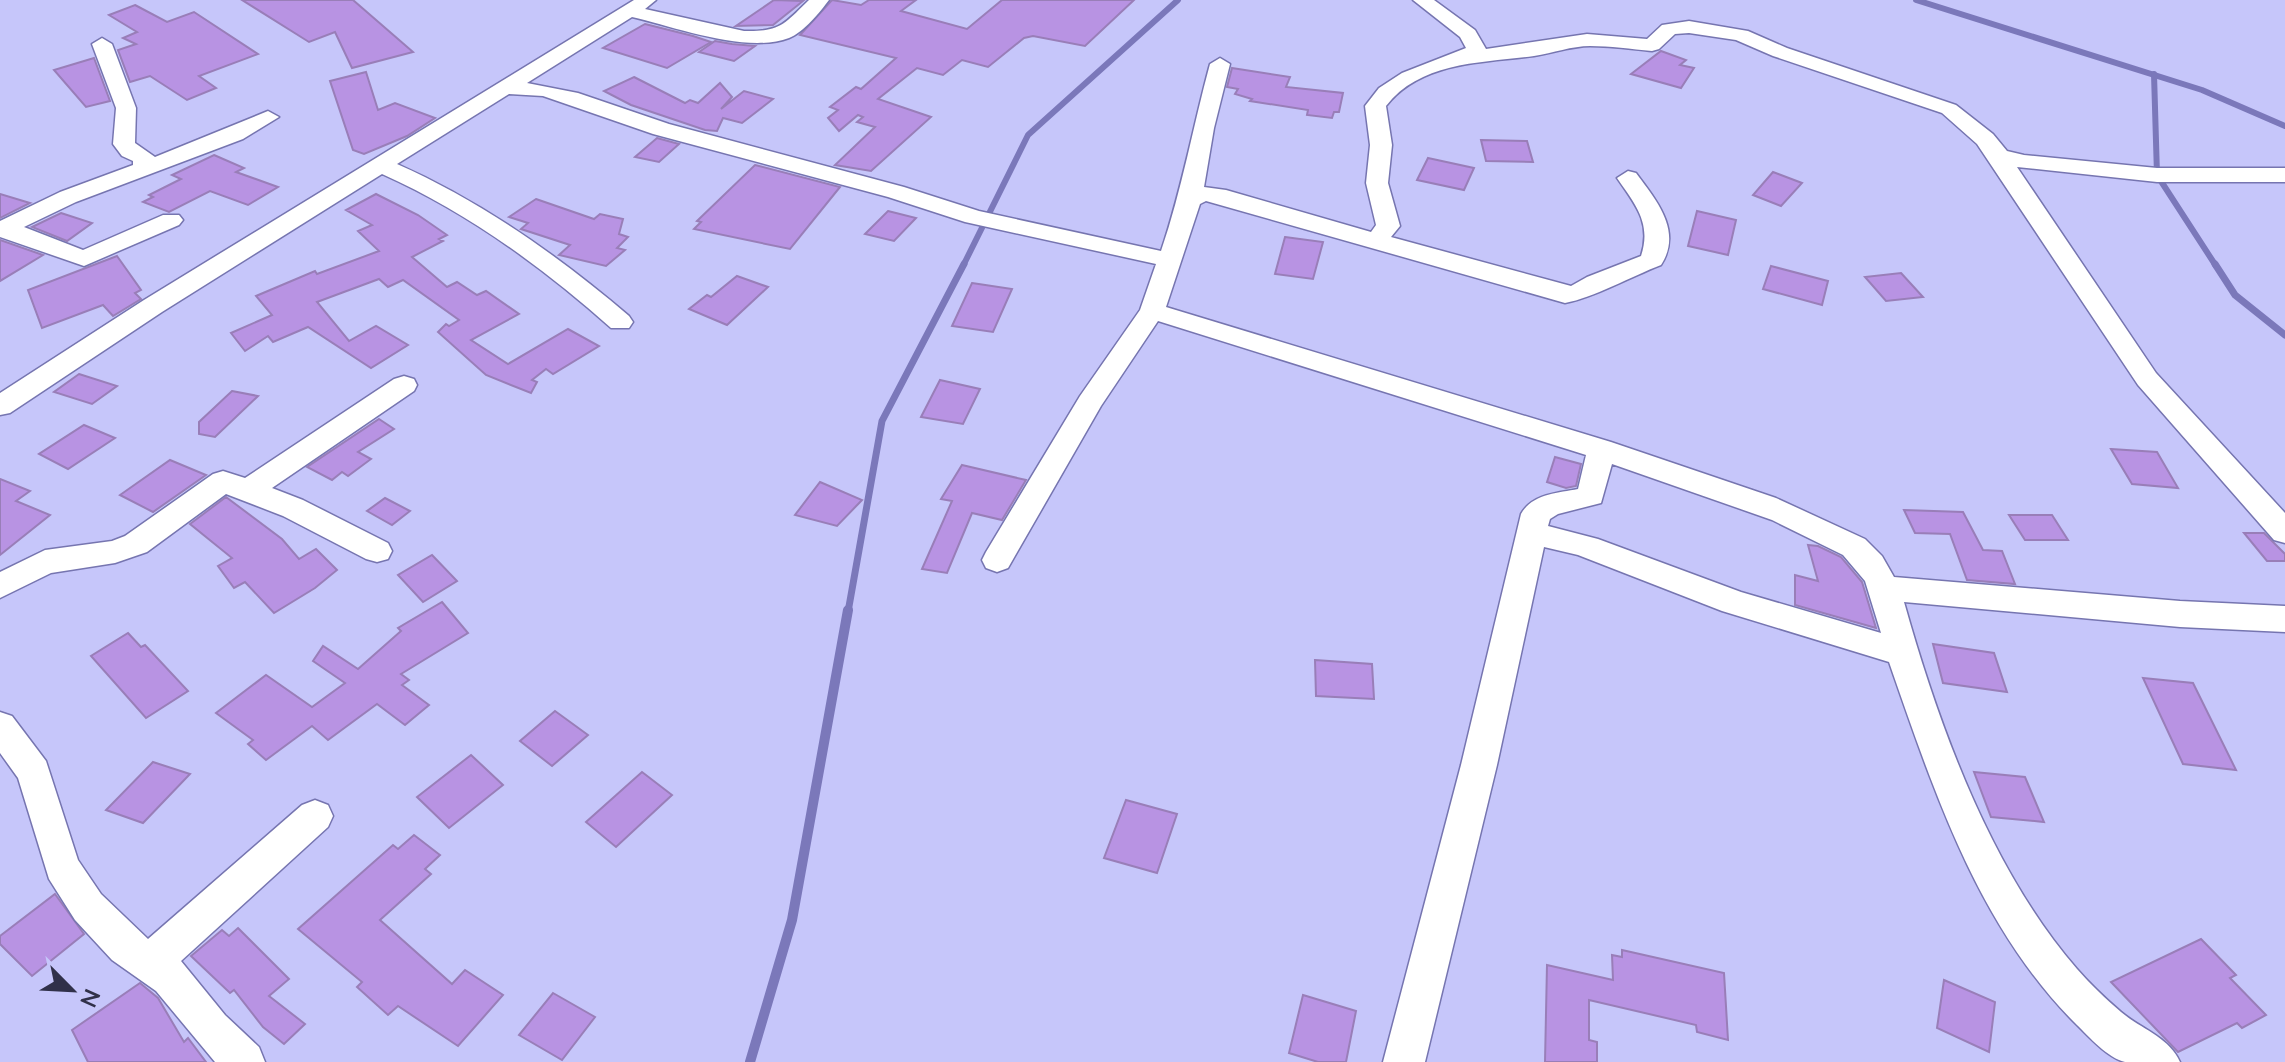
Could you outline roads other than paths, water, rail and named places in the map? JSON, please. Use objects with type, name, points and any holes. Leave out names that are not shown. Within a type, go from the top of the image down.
[{"type":"street","points":[[0,406],[637,4],[744,37],[763,38],[788,33],[820,0]]},
{"type":"street","points":[[1422,0],[1468,34],[1476,49],[1470,55]]},
{"type":"street","points":[[1377,240],[1388,226],[1377,183],[1381,145],[1375,106],[1386,92],[1417,73],[1470,55],[1534,50],[1587,40],[1652,45],[1669,29],[1712,29],[1741,35],[1780,52],[1949,109],[1985,139],[2147,379],[2285,532]]},
{"type":"street","points":[[102,44],[126,108],[124,144],[130,151],[145,158],[143,169]]},
{"type":"street","points":[[997,560],[1090,402],[1152,311],[1190,200],[1203,128],[1220,64]]},
{"type":"street","points":[[504,88],[557,93],[661,129],[896,192],[973,217],[1170,260]]},
{"type":"street","points":[[2,229],[68,197],[235,134],[268,117]]},
{"type":"street","points":[[1999,156],[2067,168],[2157,175],[2285,175]]},
{"type":"street","points":[[380,165],[435,189],[573,281],[620,322]]},
{"type":"street","points":[[1190,200],[1203,194],[1218,195],[1565,295],[1578,293],[1596,282],[1652,260],[1659,244],[1657,220],[1628,178]]},
{"type":"street","points":[[2,229],[84,259],[171,220]]},
{"type":"street","points":[[1152,311],[1601,449],[1773,508],[1859,550],[1887,588],[1902,652],[1990,876],[2018,925],[2052,974],[2107,1024],[2159,1062]]},
{"type":"street","points":[[250,489],[404,385]]},
{"type":"street","points":[[1404,1062],[1479,765],[1536,514],[1543,507],[1591,496],[1601,449]]},
{"type":"street","points":[[0,586],[45,562],[115,552],[136,544],[223,481],[250,489],[342,531],[377,551]]},
{"type":"street","points":[[1532,535],[1548,535],[1805,626],[1902,652]]},
{"type":"street","points":[[1887,588],[2180,614],[2285,619]]},
{"type":"street","points":[[0,726],[34,772],[62,867],[88,907],[126,947],[170,977],[211,1029],[244,1062]]},
{"type":"street","points":[[150,963],[315,816]]},
{"type":"waterway","points":[[964,264],[1028,135],[1178,0]]},
{"type":"waterway","points":[[1916,0],[2154,75]]},
{"type":"waterway","points":[[2154,75],[2202,90],[2285,126]]},
{"type":"waterway","points":[[2154,75],[2157,175],[2216,266]]},
{"type":"waterway","points":[[848,612],[882,421],[964,264]]},
{"type":"waterway","points":[[2215,264],[2235,295],[2285,335]]},
{"type":"waterway","points":[[750,1062],[792,920],[848,610]]}]
